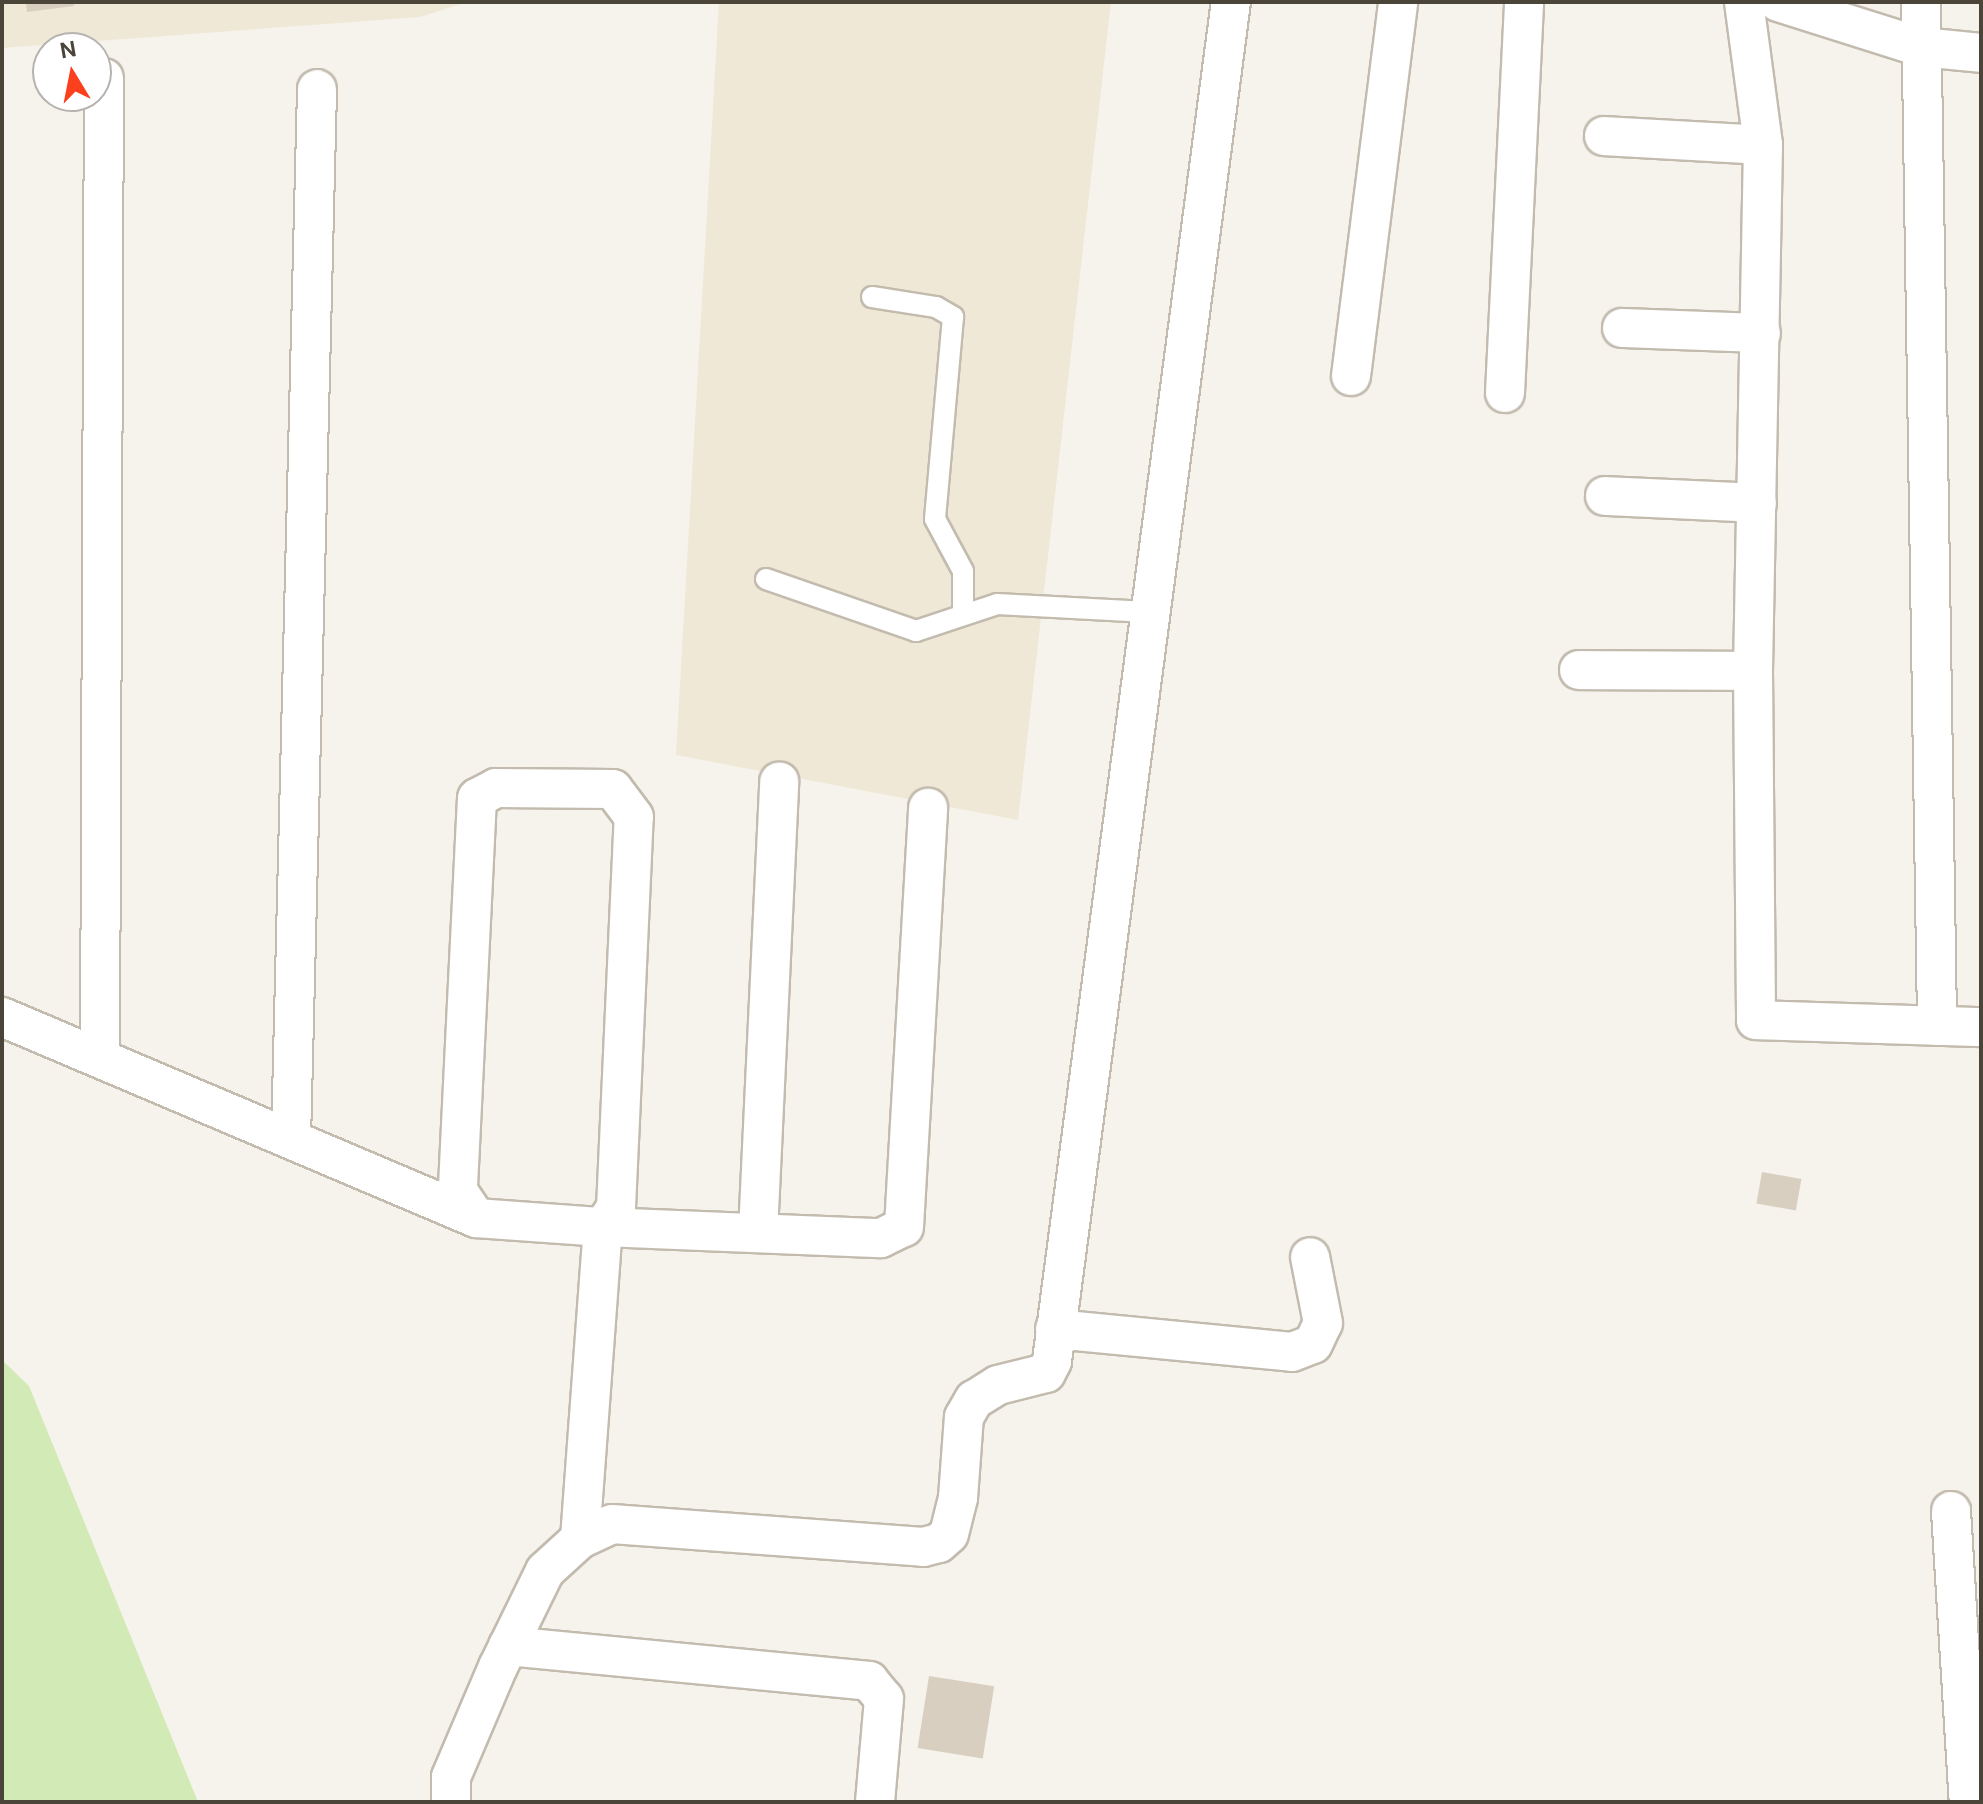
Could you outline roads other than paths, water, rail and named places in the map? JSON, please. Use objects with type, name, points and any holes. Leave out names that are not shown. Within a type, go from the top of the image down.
[{"type":"street","points":[[451,1802],[451,1777],[508,1646],[545,1571],[580,1539],[612,1524],[628,1524],[923,1547],[939,1543],[949,1534],[958,1498],[964,1417],[974,1400],[998,1385],[1046,1373],[1055,1329],[1231,2]]},
{"type":"street","points":[[1351,376],[1398,2]]},
{"type":"street","points":[[1505,393],[1524,2]]},
{"type":"street","points":[[1744,2],[1763,145],[1753,671],[1756,1020],[1981,1027]]},
{"type":"street","points":[[1778,2],[1921,47],[1981,53]]},
{"type":"street","points":[[1921,2],[1937,1026]]},
{"type":"street","points":[[291,1139],[317,89]]},
{"type":"street","points":[[100,1058],[104,112]]},
{"type":"street","points":[[1604,136],[1763,145]]},
{"type":"street","points":[[1622,328],[1761,333]]},
{"type":"street","points":[[1605,496],[1757,503]]},
{"type":"street","points":[[1579,670],[1753,671]]},
{"type":"street","points":[[758,1233],[779,781]]},
{"type":"street","points":[[476,1218],[458,1191],[477,798],[496,788],[613,789],[634,817],[616,1208],[603,1227],[580,1539]]},
{"type":"street","points":[[2,1017],[476,1218],[603,1227],[881,1238],[904,1227],[928,808]]},
{"type":"street","points":[[1055,1329],[1292,1352],[1313,1344],[1323,1323],[1310,1257]]},
{"type":"street","points":[[1951,1511],[1969,1802]]},
{"type":"street","points":[[508,1646],[869,1681],[884,1699],[875,1802]]},
{"type":"lane","points":[[872,297],[936,307],[953,317],[935,519],[963,571],[963,615]]},
{"type":"lane","points":[[766,579],[916,631],[997,604],[1148,612]]}]
